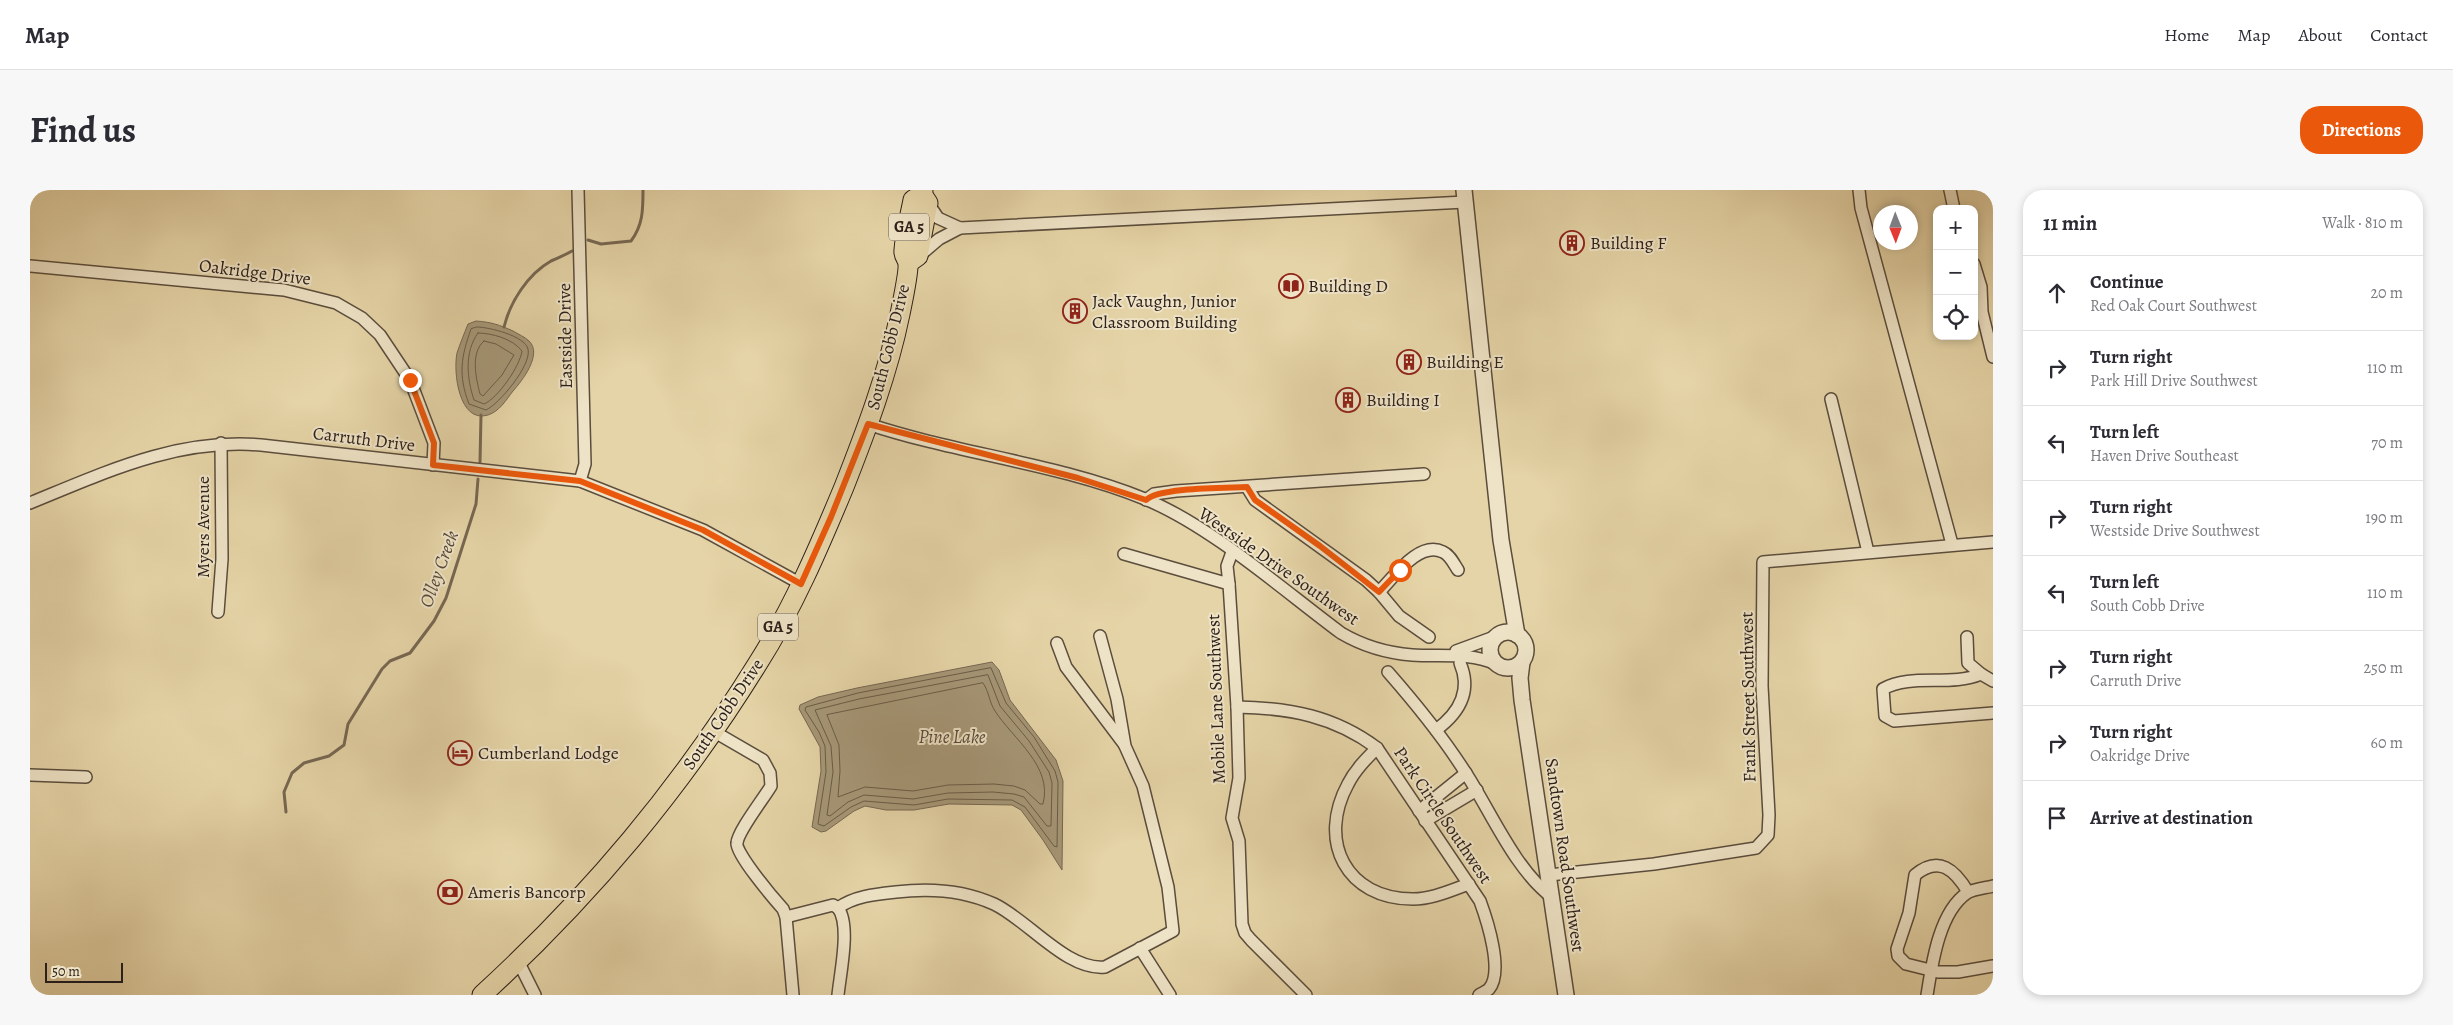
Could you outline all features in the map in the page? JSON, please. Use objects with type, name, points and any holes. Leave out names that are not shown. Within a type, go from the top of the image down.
[{"type":"main road","name":"South Cobb Drive","points":[[482,995],[564,917],[608,869],[653,814],[713,731],[759,662],[801,584],[831,517],[868,424],[900,314],[913,260],[903,253],[913,200],[924,196]]},
{"type":"street","name":"Eastside Drive","points":[[578,190],[585,464],[580,481]]},
{"type":"street","points":[[1859,190],[1861,208],[1915,399],[1952,544]]},
{"type":"street","points":[[1950,190],[1953,205]]},
{"type":"street","points":[[924,196],[938,218],[960,228]]},
{"type":"street","points":[[913,260],[939,239],[960,228],[1464,196],[1505,572],[1506,635]]},
{"type":"street","name":"Oakridge Drive","points":[[30,266],[284,290],[336,303],[362,318],[380,335],[410,380],[434,443],[433,465]]},
{"type":"street","points":[[1978,277],[1981,287],[1982,312],[1993,357]]},
{"type":"street","points":[[1832,398],[1868,552]]},
{"type":"street","name":"Westside Drive Southwest","points":[[868,424],[1078,478],[1146,500],[1189,523],[1232,552],[1352,640],[1397,653],[1474,656],[1499,665]]},
{"type":"street","name":"Carruth Drive","points":[[30,503],[102,472],[148,456],[221,443],[261,445],[580,481],[703,530],[801,584]]},
{"type":"street","name":"Myers Avenue","points":[[218,612],[222,559],[221,443]]},
{"type":"street","points":[[1146,500],[1154,494],[1176,491],[1424,474]]},
{"type":"street","points":[[1247,487],[1255,500],[1320,546],[1379,592],[1399,616],[1429,637]]},
{"type":"street","name":"Frank Street Southwest","points":[[1549,875],[1645,865],[1756,848],[1768,835],[1769,815],[1762,686],[1763,562],[1952,544],[1993,542]]},
{"type":"street","points":[[1379,592],[1412,559],[1428,550],[1443,552],[1458,570]]},
{"type":"street","name":"Mobile Lane Southwest","points":[[1232,552],[1227,566],[1237,707],[1239,778],[1232,818],[1239,841],[1242,924],[1245,933],[1306,995]]},
{"type":"street","points":[[1124,554],[1229,584]]},
{"type":"street","points":[[1506,635],[1526,646],[1522,662],[1512,668],[1499,665],[1492,659],[1491,647],[1506,635]]},
{"type":"street","name":"Westside Drive Southwest","points":[[1444,654],[1506,635]]},
{"type":"street","points":[[1100,636],[1117,699],[1125,746]]},
{"type":"street","points":[[1967,637],[1968,663],[1981,674],[1993,680]]},
{"type":"street","points":[[838,908],[847,901],[884,893],[925,889],[949,891],[994,904],[1076,962],[1097,968],[1105,967],[1173,931],[1168,887],[1143,786],[1125,746],[1066,666],[1057,643]]},
{"type":"street","name":"Sandtown Road Southwest","points":[[1522,662],[1520,678],[1566,995]]},
{"type":"street","points":[[1436,730],[1449,721],[1461,702],[1466,681],[1460,663]]},
{"type":"street","name":"Sandtown Road Southwest","points":[[1499,665],[1526,721]]},
{"type":"street","points":[[1388,672],[1436,730],[1477,790],[1525,868],[1540,888],[1553,898]]},
{"type":"street","points":[[1981,674],[1956,681],[1893,684],[1883,689],[1886,716],[1894,722],[1993,713]]},
{"type":"street","name":"Park Circle Southwest","points":[[1237,707],[1284,710],[1335,722],[1358,734],[1377,748],[1480,901],[1490,930],[1494,977],[1490,988],[1479,995]]},
{"type":"street","points":[[713,731],[763,760],[770,773],[771,786],[740,832],[737,843],[742,859],[783,909],[786,917],[793,995]]},
{"type":"street","points":[[1377,748],[1354,773],[1338,810],[1336,843],[1346,869],[1362,885],[1374,891],[1399,898],[1427,897],[1469,884]]},
{"type":"street","points":[[1419,811],[1466,773]]},
{"type":"street","points":[[30,775],[86,777]]},
{"type":"street","points":[[1425,821],[1477,790]]},
{"type":"street","points":[[1968,892],[1959,877],[1946,868],[1938,866],[1927,868],[1915,875],[1909,913],[1897,949],[1898,956],[1906,964],[1930,970],[1958,972],[1993,966]]},
{"type":"street","points":[[1927,995],[1930,970],[1945,918],[1968,892],[1993,886]]},
{"type":"street","points":[[786,917],[833,905],[838,908],[842,918],[843,932],[838,995]]},
{"type":"street","points":[[1140,948],[1170,995]]},
{"type":"street","points":[[518,961],[535,995]]},
{"type":"water","points":[[476,321],[500,325],[513,331],[529,341],[533,346],[534,353],[530,367],[499,408],[488,415],[478,416],[470,412],[464,404],[457,383],[456,372],[457,353],[468,324]]},
{"type":"water","name":"Pine Lake","points":[[992,662],[999,670],[1010,700],[1056,760],[1063,781],[1062,870],[1021,810],[1012,805],[949,804],[914,810],[886,810],[865,806],[854,811],[826,831],[821,832],[812,827],[821,771],[820,747],[799,709],[800,705],[818,697],[857,688]]},
{"type":"waterway","name":"Olley Creek","points":[[588,240],[601,244],[631,241],[640,223],[643,190]]},
{"type":"waterway","name":"Olley Creek","points":[[504,327],[515,299],[535,273],[551,261],[572,251]]},
{"type":"waterway","name":"Olley Creek","points":[[480,462],[481,415]]},
{"type":"waterway","name":"Olley Creek","points":[[286,812],[284,792],[292,773],[304,763],[329,756],[344,745],[348,724],[382,669],[390,661],[410,653],[434,621],[446,598],[476,504],[478,479]]},
{"type":"place","name":"Building F","points":[[1572,243]]},
{"type":"place","name":"Building D","points":[[1291,286]]},
{"type":"place","name":"Jack Vaughn, Junior Classroom Building","points":[[1075,311]]},
{"type":"place","name":"Building E","points":[[1409,362]]},
{"type":"place","name":"Building I","points":[[1348,400]]},
{"type":"place","name":"Cumberland Lodge","points":[[460,753]]},
{"type":"place","name":"Ameris Bancorp","points":[[450,892]]},
{"type":"route","points":[[410,380],[434,443],[433,465],[580,481],[621,499],[703,530],[801,584],[851,470],[868,424],[1078,478],[1114,488],[1146,500],[1154,494],[1176,491],[1247,487],[1255,500],[1366,580],[1379,592],[1400,570]]}]
